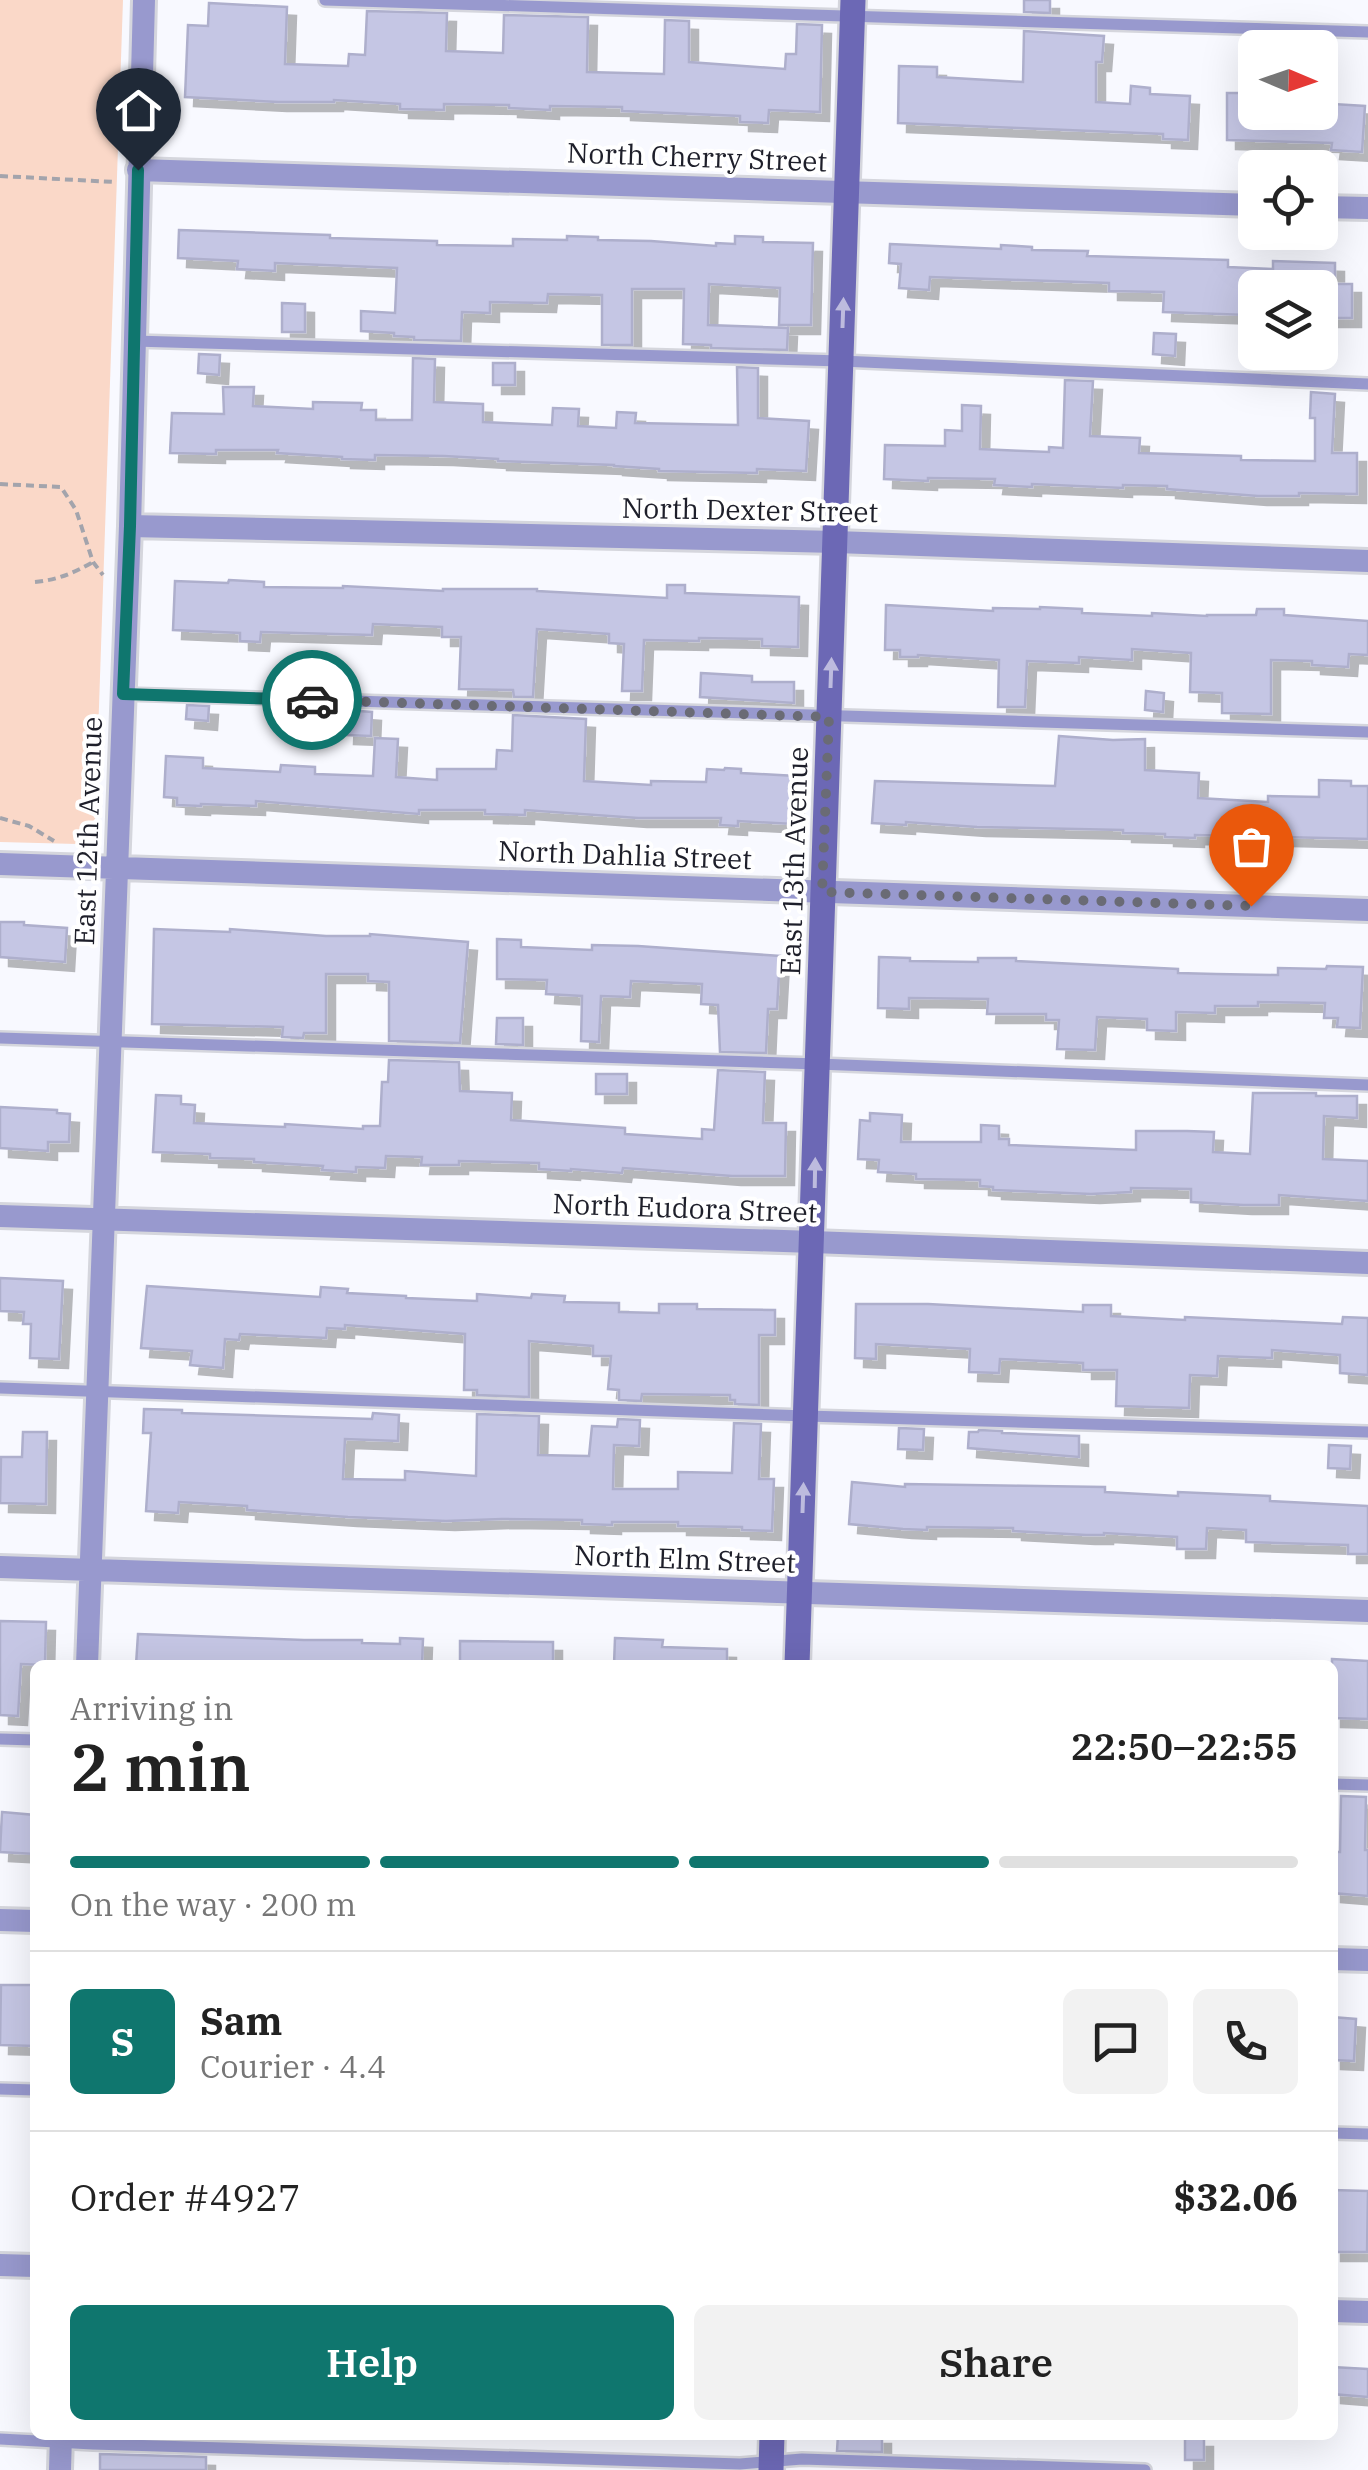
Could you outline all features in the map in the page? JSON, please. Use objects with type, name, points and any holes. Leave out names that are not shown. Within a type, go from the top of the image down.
[{"type":"main road","name":"East 13th Avenue","points":[[797,1660],[853,8]]},
{"type":"main road","points":[[771,2466],[772,2440]]},
{"type":"street","name":"East 12th Avenue","points":[[87,1660],[130,526],[144,0]]},
{"type":"street","name":"North Cherry Street","points":[[138,176],[1238,204]]},
{"type":"street","points":[[1338,207],[1368,208]]},
{"type":"street","name":"North Dexter Street","points":[[130,526],[836,542],[1368,561]]},
{"type":"street","name":"North Dahlia Street","points":[[0,864],[1368,910]]},
{"type":"street","name":"North Eudora Street","points":[[0,1216],[1368,1262]]},
{"type":"street","name":"North Elm Street","points":[[0,1567],[1368,1610]]},
{"type":"street","points":[[0,1920],[30,1921]]},
{"type":"street","points":[[1338,1959],[1368,1960]]},
{"type":"street","points":[[0,2265],[30,2266]]},
{"type":"street","points":[[1338,2311],[1368,2312]]},
{"type":"street","points":[[60,2470],[61,2440]]},
{"type":"lane","points":[[325,0],[853,8],[1368,32]]},
{"type":"lane","points":[[134,341],[841,361],[1368,384]]},
{"type":"lane","points":[[123,694],[1368,732]]},
{"type":"lane","points":[[0,1038],[1368,1085]]},
{"type":"lane","points":[[0,1388],[1368,1432]]},
{"type":"lane","points":[[0,1739],[30,1740]]},
{"type":"lane","points":[[1338,1784],[1368,1785]]},
{"type":"lane","points":[[0,2089],[30,2090]]},
{"type":"lane","points":[[1338,2133],[1368,2134]]},
{"type":"lane","points":[[0,2439],[30,2439]]},
{"type":"lane","points":[[113,2440],[771,2466],[802,2459],[1145,2470]]},
{"type":"path","points":[[0,176],[138,176]]},
{"type":"path","points":[[0,484],[61,488],[76,510],[93,562],[102,575]]},
{"type":"path","points":[[35,582],[55,580],[93,562]]},
{"type":"path","points":[[0,818],[28,826],[54,841],[77,844],[95,824]]},
{"type":"shaded area","points":[[0,0],[123,0],[95,824],[77,844],[0,842]]},
{"type":"building","points":[[1024,0],[1050,0],[1050,13],[1024,12]]},
{"type":"building","points":[[209,3],[287,7],[285,64],[348,66],[349,54],[365,55],[367,11],[447,13],[446,51],[503,53],[504,15],[588,17],[587,72],[664,74],[665,20],[689,21],[689,62],[785,69],[786,54],[796,54],[797,24],[822,25],[820,112],[769,110],[768,123],[740,122],[740,116],[622,111],[622,107],[550,106],[550,110],[444,104],[444,110],[400,109],[400,104],[334,100],[278,102],[185,97],[188,25],[208,26]]},
{"type":"building","points":[[1024,31],[1104,36],[1102,62],[1096,62],[1096,102],[1130,104],[1131,86],[1150,88],[1150,94],[1190,96],[1188,140],[1163,139],[1163,134],[898,123],[899,66],[937,67],[937,77],[1023,82]]},
{"type":"building","points":[[1227,93],[1238,93],[1238,130],[1338,130],[1338,104],[1365,106],[1362,152],[1331,150],[1332,143],[1227,140]]},
{"type":"building","points":[[179,230],[437,241],[437,245],[513,246],[513,239],[567,240],[567,236],[716,246],[735,244],[735,236],[763,237],[763,242],[813,243],[811,325],[779,325],[780,288],[709,284],[708,325],[788,328],[787,350],[683,344],[684,289],[632,289],[632,345],[602,345],[602,295],[548,294],[547,303],[490,302],[490,313],[462,312],[461,341],[414,340],[394,333],[361,331],[361,311],[395,313],[397,268],[275,263],[275,271],[237,269],[238,261],[178,258]]},
{"type":"building","points":[[890,244],[1001,249],[1001,245],[1088,251],[1087,256],[1228,260],[1228,267],[1273,269],[1273,261],[1335,263],[1335,270],[1238,270],[1238,315],[1163,312],[1164,292],[1109,291],[1109,283],[930,277],[929,290],[899,288],[901,264],[889,263]]},
{"type":"building","points":[[1338,284],[1352,284],[1352,318],[1338,318]]},
{"type":"building","points":[[282,303],[305,304],[305,332],[282,332]]},
{"type":"building","points":[[1154,333],[1176,334],[1175,356],[1153,354]]},
{"type":"building","points":[[199,354],[220,355],[219,375],[198,373]]},
{"type":"building","points":[[413,358],[435,359],[434,402],[483,404],[483,422],[552,425],[553,408],[579,409],[578,426],[616,428],[617,412],[636,413],[635,423],[738,425],[737,367],[758,368],[758,418],[809,421],[806,471],[659,471],[444,456],[375,455],[375,460],[342,459],[277,453],[278,450],[170,453],[172,413],[224,414],[223,387],[254,387],[253,406],[313,409],[313,402],[362,403],[361,410],[376,410],[376,420],[412,420]]},
{"type":"building","points":[[493,363],[515,363],[515,385],[493,385]]},
{"type":"building","points":[[1065,380],[1093,381],[1090,436],[1140,438],[1139,453],[1241,456],[1241,460],[1315,461],[1311,392],[1335,394],[1332,453],[1357,453],[1357,494],[1258,496],[1167,486],[1032,487],[994,485],[995,479],[884,479],[885,445],[945,446],[945,430],[962,431],[962,405],[981,406],[980,449],[1049,452],[1049,447],[1063,448]]},
{"type":"building","points":[[175,581],[264,582],[264,587],[537,589],[667,598],[667,585],[685,585],[685,593],[799,597],[798,647],[762,646],[762,639],[644,640],[642,691],[622,691],[624,644],[609,643],[609,634],[537,629],[533,697],[514,697],[513,690],[459,689],[461,637],[442,637],[442,627],[373,624],[372,635],[261,632],[260,642],[240,641],[240,633],[173,630]]},
{"type":"building","points":[[886,605],[993,611],[1040,607],[1152,616],[1256,615],[1257,609],[1284,609],[1284,615],[1368,621],[1368,655],[1349,654],[1348,667],[1271,660],[1271,714],[1222,713],[1222,693],[1190,692],[1191,653],[1132,649],[1132,660],[1079,657],[1079,663],[1027,661],[1025,707],[998,707],[999,660],[900,657],[900,650],[885,650]]},
{"type":"building","points":[[701,673],[752,676],[752,682],[794,682],[794,703],[700,697]]},
{"type":"building","points":[[1146,691],[1164,693],[1163,712],[1145,710]]},
{"type":"building","points":[[187,705],[209,706],[208,721],[186,719]]},
{"type":"building","points":[[346,710],[372,712],[371,736],[345,735]]},
{"type":"building","points":[[513,715],[586,719],[584,781],[651,785],[651,781],[706,782],[707,769],[725,768],[741,769],[741,773],[796,776],[794,824],[738,821],[738,826],[720,825],[721,818],[638,818],[525,810],[525,815],[485,814],[485,810],[419,810],[419,814],[256,801],[256,806],[177,805],[177,798],[164,797],[166,756],[203,758],[203,768],[280,772],[281,765],[315,767],[315,774],[373,776],[375,738],[398,739],[396,777],[437,780],[437,769],[496,769],[497,750],[512,751]]},
{"type":"building","points":[[1059,736],[1145,739],[1145,770],[1199,773],[1198,798],[1268,802],[1268,796],[1319,797],[1319,780],[1368,786],[1368,839],[1195,838],[1123,830],[872,823],[875,781],[1055,786]]},
{"type":"building","points":[[0,922],[67,928],[65,962],[0,957]]},
{"type":"building","points":[[154,929],[230,929],[326,936],[370,934],[468,942],[460,1043],[389,1041],[389,982],[368,981],[368,974],[326,974],[326,1033],[282,1037],[283,1027],[152,1024]]},
{"type":"building","points":[[497,939],[521,940],[521,947],[592,950],[592,945],[638,946],[780,956],[777,1009],[768,1009],[766,1053],[720,1052],[718,1005],[701,1004],[702,984],[631,981],[630,997],[601,996],[599,1042],[581,1041],[582,996],[546,994],[547,980],[497,979]]},
{"type":"building","points":[[879,957],[978,962],[978,958],[1016,958],[1216,974],[1278,975],[1278,968],[1363,967],[1360,1028],[1337,1027],[1338,1018],[1324,1018],[1325,1003],[1258,1002],[1258,1006],[1215,1006],[1215,1013],[1176,1012],[1176,1031],[1147,1030],[1147,1019],[1097,1017],[1095,1050],[1057,1049],[1059,1020],[1046,1020],[1046,1014],[987,1014],[988,999],[909,998],[909,1009],[878,1008]]},
{"type":"building","points":[[497,1018],[523,1018],[523,1045],[496,1044]]},
{"type":"building","points":[[389,1060],[459,1062],[460,1091],[512,1093],[511,1120],[625,1128],[625,1134],[702,1139],[702,1129],[714,1130],[718,1070],[765,1072],[763,1123],[786,1123],[785,1176],[623,1168],[622,1173],[571,1171],[539,1169],[539,1163],[459,1161],[459,1165],[421,1165],[422,1157],[386,1156],[385,1168],[356,1167],[356,1172],[254,1159],[210,1158],[210,1154],[153,1152],[156,1095],[181,1096],[181,1104],[195,1105],[194,1123],[363,1129],[380,1126],[382,1082],[388,1082]]},
{"type":"building","points":[[596,1074],[627,1074],[627,1094],[596,1094]]},
{"type":"building","points":[[1253,1093],[1357,1096],[1357,1118],[1324,1116],[1323,1159],[1368,1161],[1368,1201],[1279,1195],[1279,1205],[1243,1205],[1191,1202],[1191,1189],[1131,1188],[1131,1192],[1091,1194],[993,1190],[980,1186],[980,1180],[916,1179],[916,1174],[878,1172],[879,1160],[858,1159],[860,1120],[870,1121],[870,1113],[902,1115],[901,1142],[981,1142],[981,1125],[999,1126],[999,1139],[1009,1139],[1009,1145],[1136,1150],[1136,1131],[1187,1131],[1214,1132],[1213,1152],[1250,1154]]},
{"type":"building","points":[[0,1107],[70,1114],[69,1142],[48,1142],[48,1151],[0,1148]]},
{"type":"building","points":[[0,1278],[63,1281],[59,1359],[30,1358],[31,1324],[23,1324],[24,1312],[0,1311]]},
{"type":"building","points":[[147,1286],[320,1297],[321,1287],[348,1289],[347,1293],[477,1301],[477,1294],[531,1298],[532,1294],[565,1296],[564,1302],[619,1303],[619,1312],[659,1313],[659,1304],[697,1304],[697,1309],[775,1310],[775,1335],[759,1335],[759,1405],[735,1404],[730,1395],[642,1394],[641,1401],[619,1400],[619,1390],[608,1389],[611,1356],[593,1356],[593,1346],[529,1341],[529,1397],[477,1395],[477,1390],[464,1390],[465,1334],[345,1325],[345,1329],[327,1328],[326,1338],[240,1334],[239,1340],[225,1339],[223,1368],[190,1365],[192,1351],[141,1348]]},
{"type":"building","points":[[856,1304],[1083,1312],[1083,1305],[1111,1305],[1111,1316],[1185,1320],[1342,1324],[1343,1317],[1368,1318],[1368,1375],[1340,1373],[1340,1355],[1272,1350],[1272,1358],[1218,1356],[1217,1376],[1190,1375],[1189,1408],[1116,1406],[1117,1370],[1083,1370],[1083,1363],[1000,1359],[999,1373],[969,1372],[970,1349],[876,1344],[876,1359],[855,1358]]},
{"type":"building","points":[[144,1409],[372,1419],[373,1413],[399,1415],[398,1441],[345,1439],[343,1479],[405,1480],[405,1471],[476,1476],[477,1414],[539,1416],[538,1455],[589,1456],[592,1426],[617,1427],[618,1419],[640,1420],[639,1446],[614,1445],[613,1489],[678,1489],[678,1472],[732,1473],[734,1423],[761,1424],[759,1479],[774,1479],[772,1531],[678,1526],[678,1522],[612,1525],[582,1524],[582,1520],[348,1517],[179,1502],[178,1513],[146,1511],[151,1433],[143,1433]]},
{"type":"building","points":[[899,1428],[924,1429],[923,1450],[898,1449]]},
{"type":"building","points":[[23,1432],[47,1432],[46,1504],[0,1503],[1,1457],[22,1457]]},
{"type":"building","points":[[969,1432],[1079,1436],[1079,1457],[968,1448]]},
{"type":"building","points":[[1329,1445],[1351,1446],[1350,1469],[1328,1468]]},
{"type":"building","points":[[852,1482],[905,1487],[1105,1487],[1105,1492],[1270,1496],[1270,1501],[1368,1506],[1368,1554],[1348,1554],[1348,1545],[1246,1542],[1246,1530],[1207,1528],[1206,1549],[1177,1549],[1177,1537],[849,1524]]},
{"type":"building","points":[[0,1621],[46,1622],[45,1660],[21,1664],[18,1716],[0,1715]]},
{"type":"building","points":[[138,1634],[400,1644],[400,1638],[423,1639],[422,1660],[136,1660]]},
{"type":"building","points":[[615,1638],[663,1640],[662,1647],[727,1649],[727,1660],[614,1660]]},
{"type":"building","points":[[460,1641],[553,1642],[553,1660],[460,1660]]},
{"type":"building","points":[[1332,1659],[1368,1661],[1368,1719],[1338,1718],[1338,1660]]},
{"type":"building","points":[[1341,1796],[1366,1797],[1368,1896],[1338,1894]]},
{"type":"building","points":[[2,1812],[30,1815],[30,1854],[0,1852]]},
{"type":"building","points":[[1,1985],[30,1985],[30,2046],[0,2045]]},
{"type":"building","points":[[1338,2018],[1356,2019],[1354,2061],[1338,2060]]},
{"type":"building","points":[[1338,2190],[1368,2191],[1367,2252],[1338,2252]]},
{"type":"building","points":[[1338,2367],[1368,2369],[1368,2397],[1338,2394]]},
{"type":"building","points":[[838,2440],[882,2440],[882,2452],[837,2451]]},
{"type":"building","points":[[1185,2440],[1204,2440],[1204,2460],[1185,2460]]},
{"type":"building","points":[[100,2454],[206,2457],[206,2470],[100,2470]]},
{"type":"way so far","points":[[312,700],[829,717],[822,892],[1251,906]]},
{"type":"route","points":[[138,170],[123,694],[312,700]]}]
